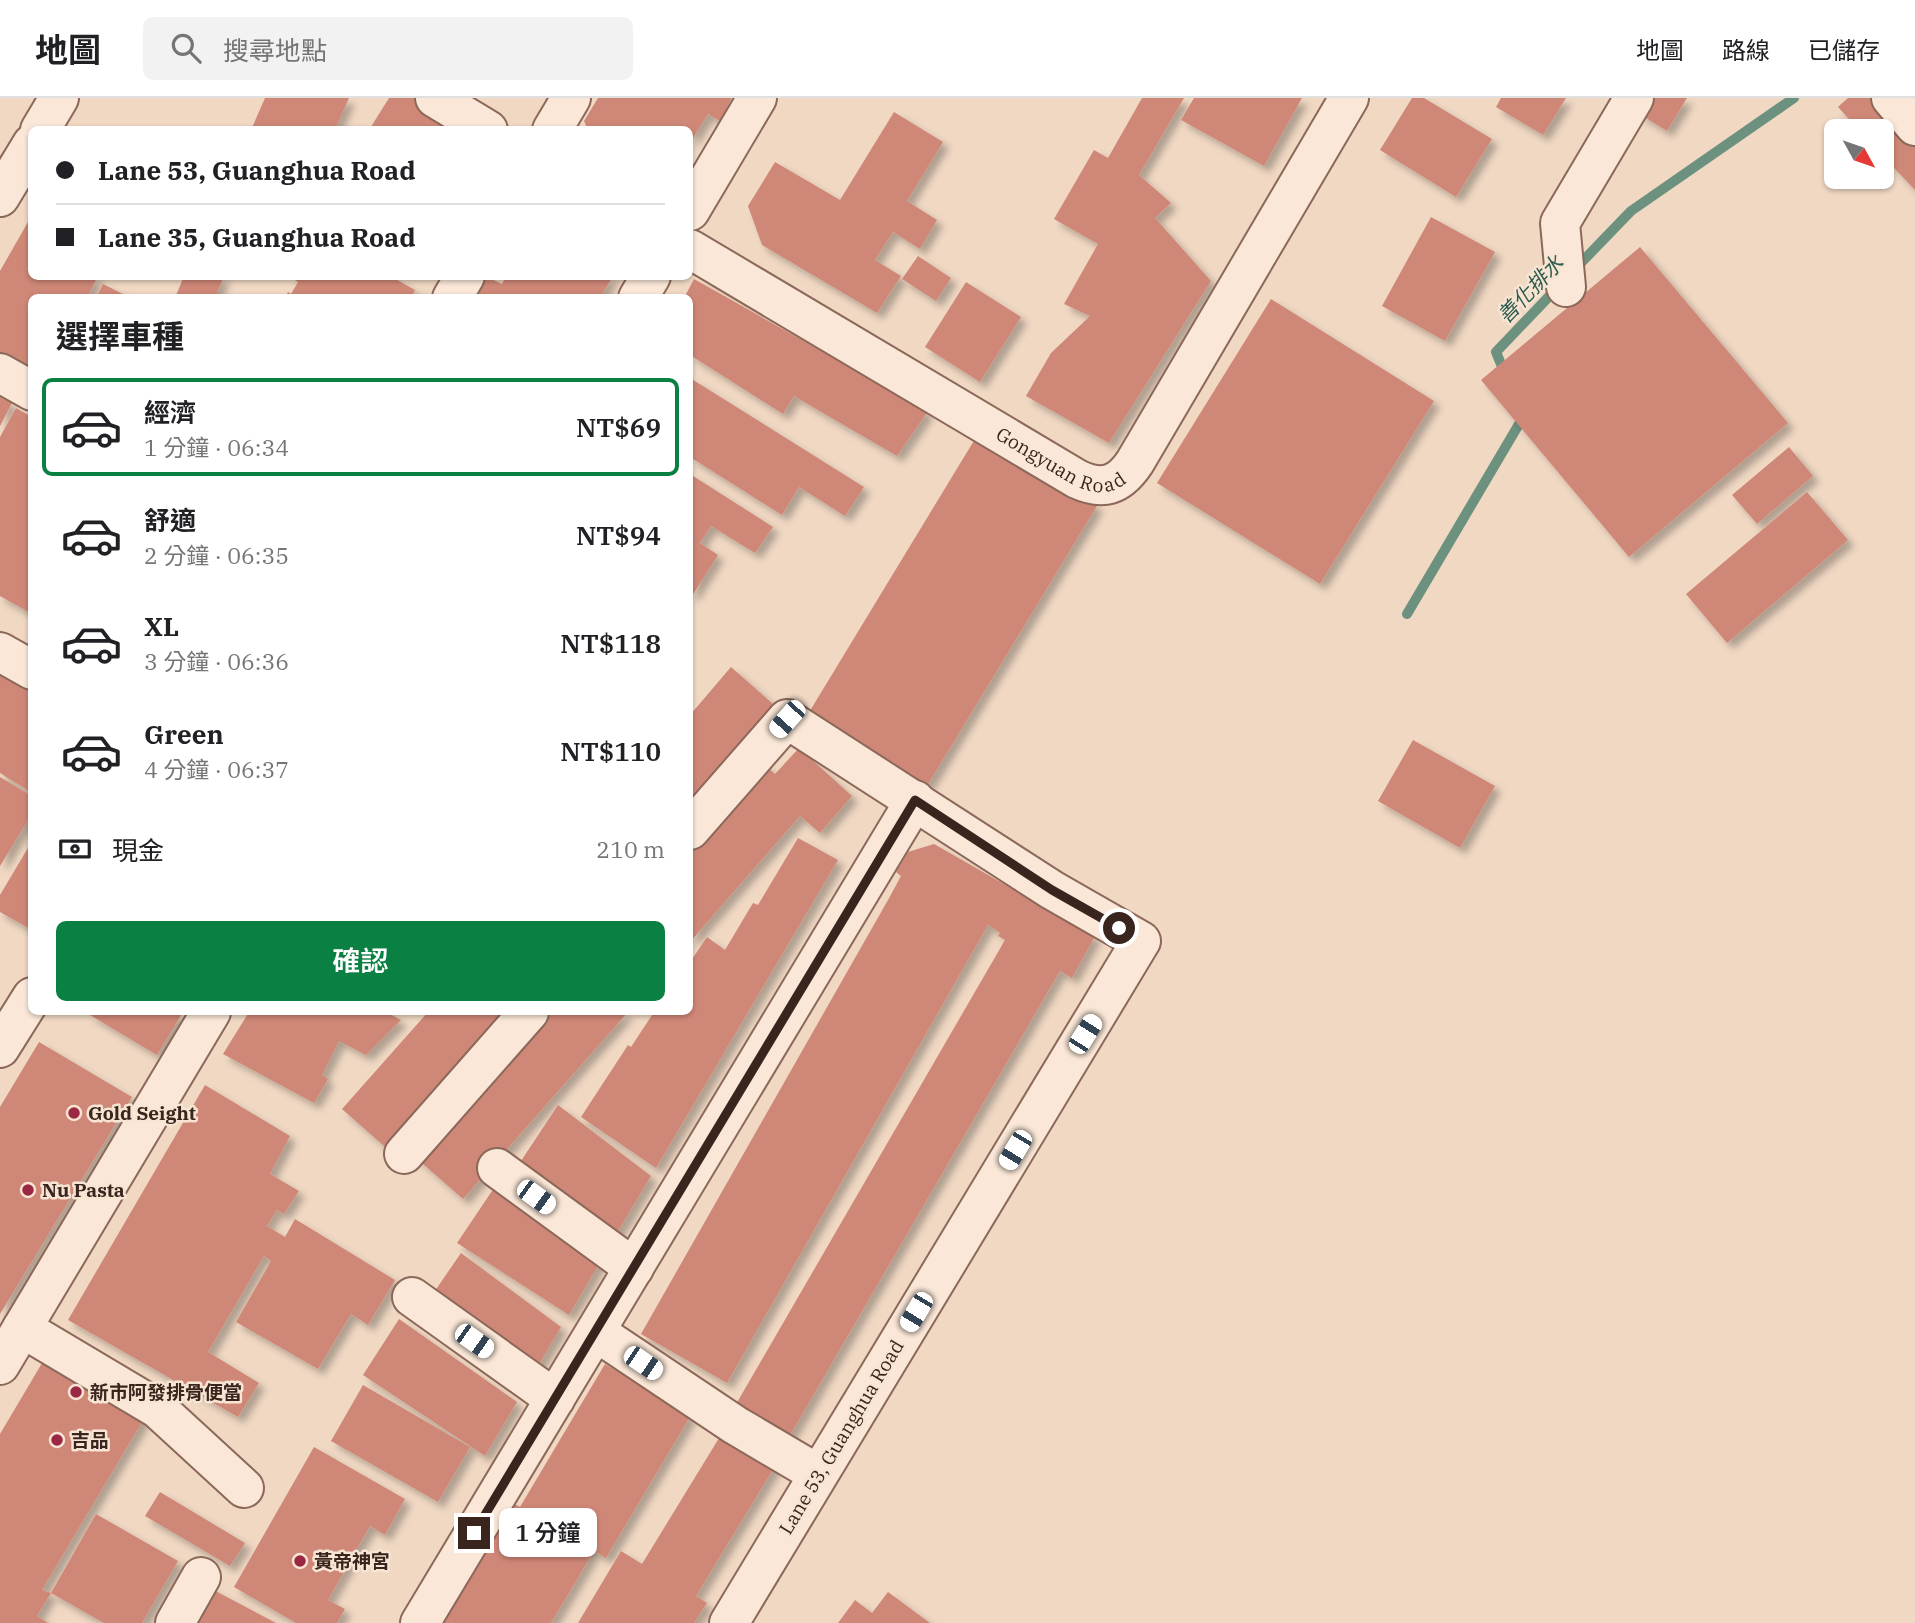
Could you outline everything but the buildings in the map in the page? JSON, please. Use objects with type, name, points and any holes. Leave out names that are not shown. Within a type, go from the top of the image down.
[{"type":"street","points":[[42,126],[59,98]]},
{"type":"street","points":[[435,98],[481,126]]},
{"type":"street","points":[[554,126],[571,98]]},
{"type":"street","points":[[693,206],[757,98]]},
{"type":"street","name":"Gongyuan Road","points":[[693,251],[1077,479],[1087,484],[1105,486],[1121,478],[1135,462],[1349,98]]},
{"type":"street","points":[[1566,288],[1560,223],[1634,98]]},
{"type":"street","points":[[1891,98],[1915,126]]},
{"type":"street","points":[[0,197],[28,151]]},
{"type":"street","points":[[0,373],[28,389]]},
{"type":"street","points":[[0,652],[28,668]]},
{"type":"street","points":[[420,1623],[915,800],[787,719],[693,827]]},
{"type":"street","name":"Lane 53, Guanghua Road","points":[[729,1623],[1142,941],[1052,890],[915,800]]},
{"type":"street","points":[[0,1048],[28,1003]]},
{"type":"street","points":[[0,1364],[209,1015]]},
{"type":"street","points":[[404,1154],[526,1015]]},
{"type":"street","points":[[497,1168],[634,1268]]},
{"type":"street","points":[[412,1297],[555,1399]]},
{"type":"street","points":[[22,1328],[158,1409],[244,1488]]},
{"type":"street","points":[[596,1332],[735,1424],[818,1474]]},
{"type":"street","points":[[175,1623],[201,1577]]},
{"type":"waterway","name":"善化排水","points":[[1575,269],[1631,211],[1794,98]]},
{"type":"waterway","name":"善化排水","points":[[1506,376],[1496,352],[1559,286]]},
{"type":"waterway","name":"善化排水","points":[[1407,614],[1522,419],[1520,414]]},
{"type":"place","name":"Gold Seight","points":[[74,1113]]},
{"type":"place","name":"Nu Pasta","points":[[28,1190]]},
{"type":"place","name":"新市阿發排骨便當","points":[[76,1392]]},
{"type":"place","name":"吉品","points":[[57,1440]]},
{"type":"place","name":"黃帝神宮","points":[[300,1561]]},
{"type":"route","points":[[474,1533],[915,800],[1052,890],[1119,928]]}]
